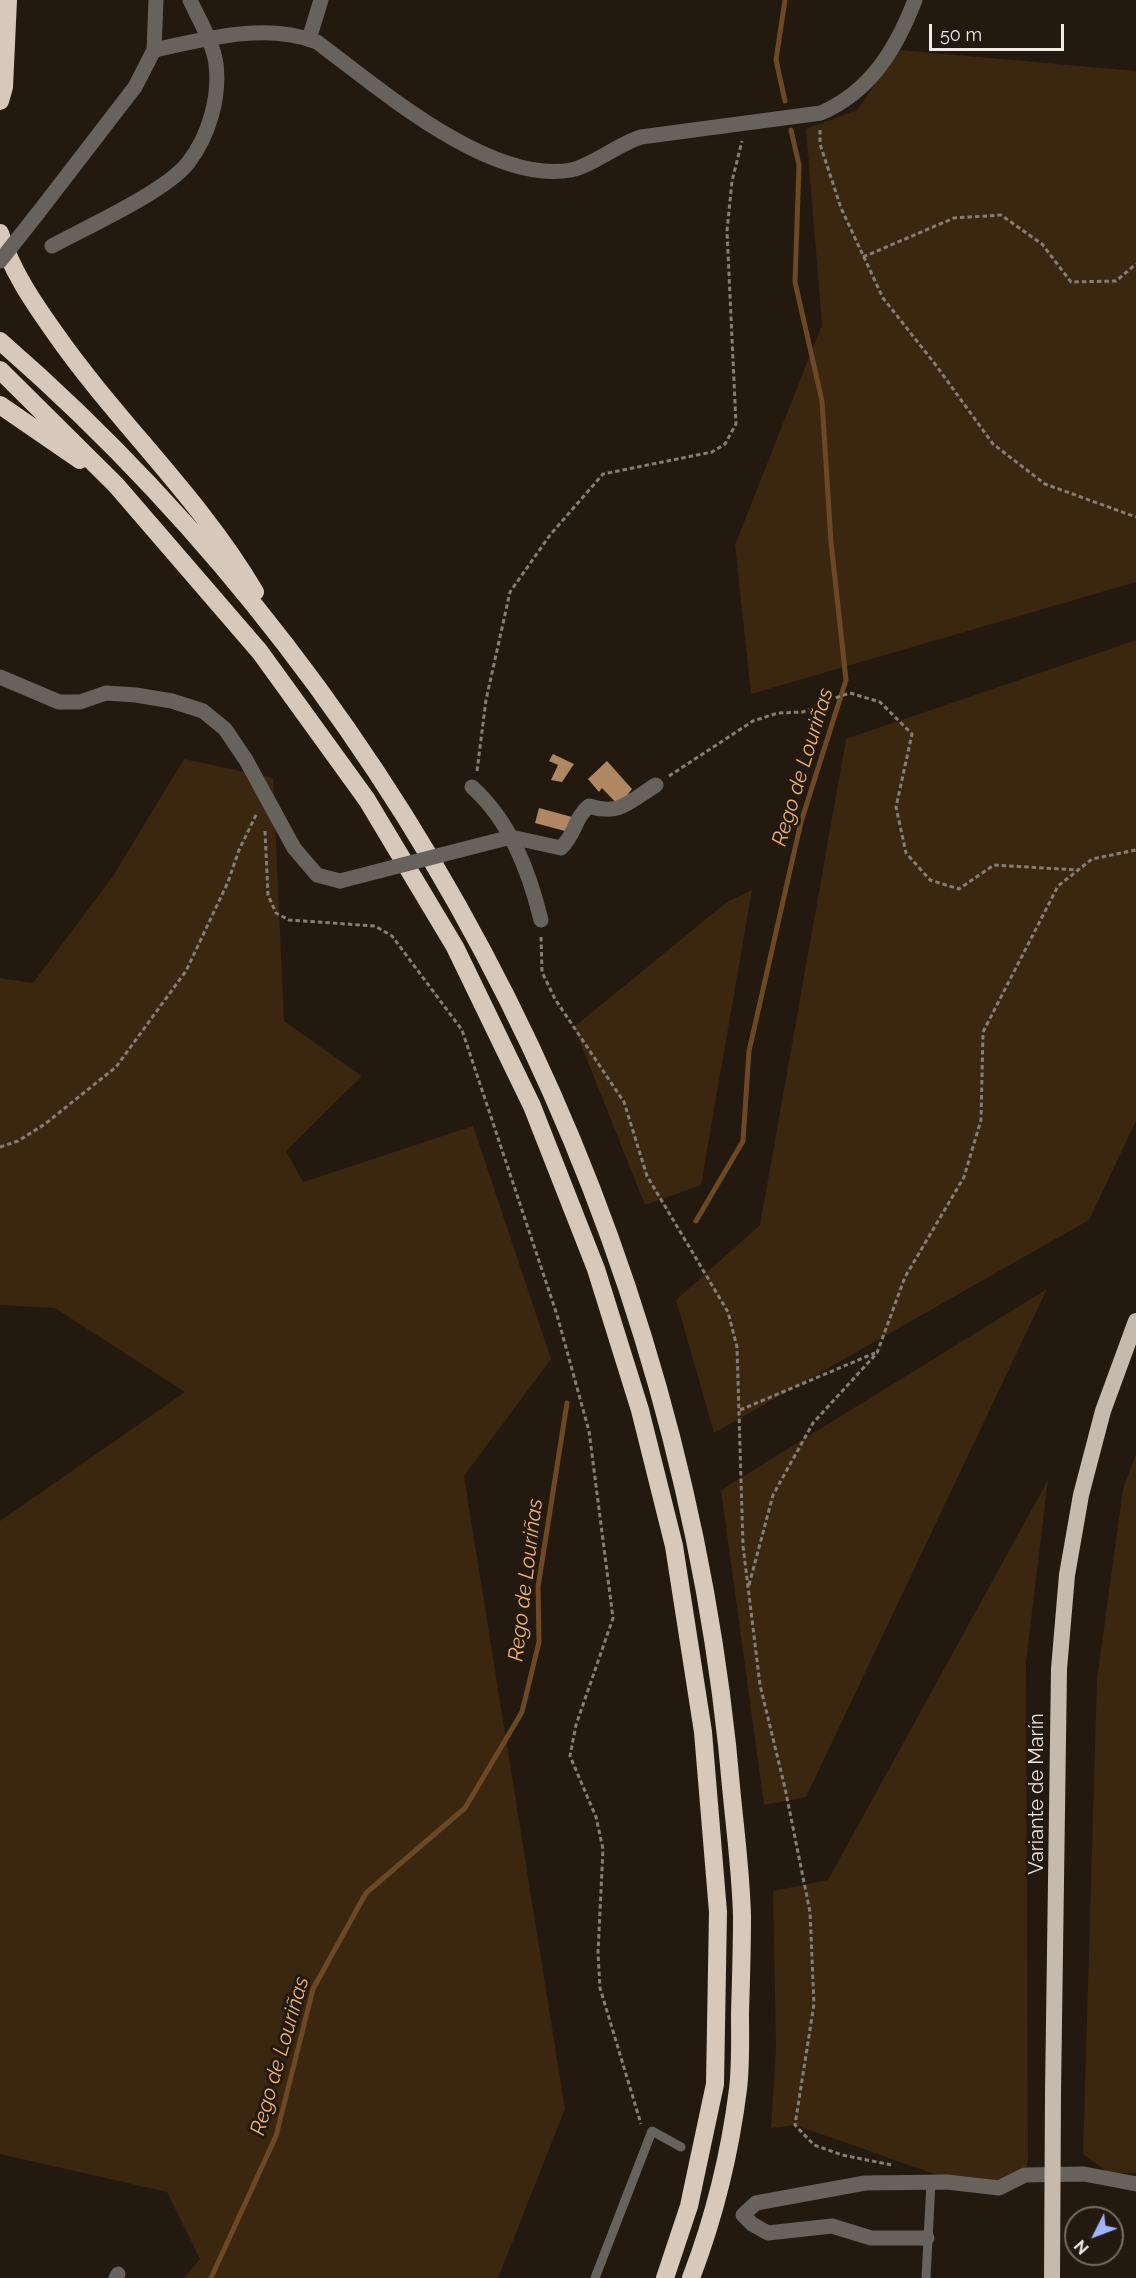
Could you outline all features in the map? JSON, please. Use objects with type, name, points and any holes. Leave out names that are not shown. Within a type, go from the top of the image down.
[{"type":"highway","points":[[0,101],[4,87],[8,0]]},
{"type":"highway","points":[[0,234],[5,251],[33,302],[86,378],[232,553],[287,648]]},
{"type":"highway","points":[[0,341],[129,464],[213,554],[287,648],[406,817],[474,932],[555,1098],[621,1262],[664,1404],[696,1538],[726,1719],[742,1911],[739,2086],[721,2180],[691,2278]]},
{"type":"highway","points":[[0,370],[116,485],[260,652],[367,800],[455,947],[532,1106],[597,1269],[630,1377],[674,1546],[703,1732],[718,1912],[715,2084],[689,2206],[665,2278]]},
{"type":"highway","points":[[0,405],[116,485]]},
{"type":"highway","name":"Variante de Marín","points":[[1052,2278],[1059,1669],[1067,1575],[1081,1495],[1103,1411],[1136,1321]]},
{"type":"street","points":[[0,261],[135,87],[154,50],[156,0]]},
{"type":"street","points":[[52,246],[130,204],[169,180],[188,163],[204,134],[216,98],[216,62],[190,0]]},
{"type":"street","points":[[309,39],[321,0]]},
{"type":"street","points":[[154,50],[207,39],[258,33],[299,36],[309,39],[408,110],[482,154],[505,164],[558,172],[575,169],[625,141],[641,137],[821,113],[841,105],[866,84],[886,61],[915,0]]},
{"type":"street","points":[[0,677],[58,702],[80,702],[106,693],[172,701],[203,711],[225,729],[246,760],[294,848],[316,875],[340,881],[511,837],[538,841],[561,848],[572,837],[580,814],[589,806],[603,810],[616,810],[656,785]]},
{"type":"street","points":[[472,787],[492,805],[511,837],[536,898],[541,920]]},
{"type":"street","points":[[927,2238],[871,2238],[832,2226],[768,2233],[752,2224],[743,2215],[756,2204],[865,2183],[931,2182],[999,2188],[1025,2175],[1084,2174],[1136,2184]]},
{"type":"lane","points":[[595,2278],[652,2131],[681,2147]]},
{"type":"lane","points":[[927,2278],[931,2182]]},
{"type":"path","points":[[821,113],[820,144],[841,208],[883,298],[935,364],[993,444],[1045,484],[1136,518]]},
{"type":"path","points":[[472,787],[479,765],[486,700],[510,592],[550,536],[603,474],[712,452],[725,444],[736,424],[727,231],[739,150],[750,121]]},
{"type":"path","points":[[863,256],[954,218],[1001,215],[1041,244],[1071,282],[1116,281],[1136,264]]},
{"type":"path","points":[[656,785],[753,721],[778,713],[803,712],[850,693],[880,702],[912,734],[896,807],[906,853],[930,880],[959,889],[994,865],[1079,870]]},
{"type":"path","points":[[0,1147],[18,1141],[45,1124],[116,1067],[186,971],[228,882],[251,823],[260,809],[262,817]]},
{"type":"path","points":[[264,825],[268,895],[276,913],[290,920],[375,926],[392,936],[462,1030],[557,1315],[589,1431],[613,1618],[576,1725],[570,1756],[596,1817],[603,1849],[598,1953],[600,1988],[638,2123],[652,2131]]},
{"type":"path","points":[[748,1587],[773,1495],[813,1423],[877,1353],[905,1277],[964,1177],[981,1120],[983,1032],[1058,886],[1092,860],[1136,850]]},
{"type":"path","points":[[541,920],[542,972],[555,999],[624,1102],[647,1176],[728,1312],[737,1347],[744,1546],[760,1685],[785,1788],[810,1912],[814,2004],[795,2125],[814,2145],[842,2155],[899,2167]]},
{"type":"path","points":[[739,1411],[877,1353]]},
{"type":"shaded area","points":[[899,50],[1136,71],[1136,582],[751,694],[735,545],[822,325],[806,129],[857,110]]},
{"type":"shaded area","points":[[1136,640],[1136,1121],[1089,1220],[714,1433],[676,1300],[760,1225],[846,739]]},
{"type":"shaded area","points":[[184,759],[273,778],[284,1021],[362,1076],[286,1151],[303,1182],[473,1126],[551,1359],[464,1476],[565,2109],[498,2278],[184,2278],[200,2259],[167,2192],[0,2154],[0,1521],[185,1392],[55,1308],[0,1305],[0,978],[33,983],[113,876]]},
{"type":"shaded area","points":[[752,890],[701,1185],[645,1205],[574,1027],[727,902]]},
{"type":"shaded area","points":[[1047,1289],[806,1797],[764,1805],[721,1490]]},
{"type":"shaded area","points":[[1136,1454],[1136,2173],[1109,2173],[1083,2154],[1097,1679],[1123,1489]]},
{"type":"shaded area","points":[[1048,1480],[1026,1662],[1028,2158],[1025,2175],[999,2188],[963,2184],[795,2125],[771,2128],[776,2049],[773,1891],[828,1880]]},
{"type":"building","points":[[553,754],[574,764],[562,782],[551,780],[558,765],[549,761]]},
{"type":"building","points":[[607,761],[632,789],[619,806],[602,788],[599,792],[588,779]]},
{"type":"building","points":[[539,808],[572,817],[565,831],[535,823]]},
{"type":"waterway","name":"Rego de Louriñas","points":[[785,0],[776,60],[785,101]]},
{"type":"waterway","name":"Rego de Louriñas","points":[[696,1221],[743,1141],[749,1051],[801,822],[846,680],[831,542],[822,401],[795,282],[799,165],[791,130]]},
{"type":"waterway","name":"Rego de Louriñas","points":[[211,2278],[276,2136],[313,1989],[366,1893],[465,1808],[522,1712],[539,1642],[538,1587],[567,1403]]}]
